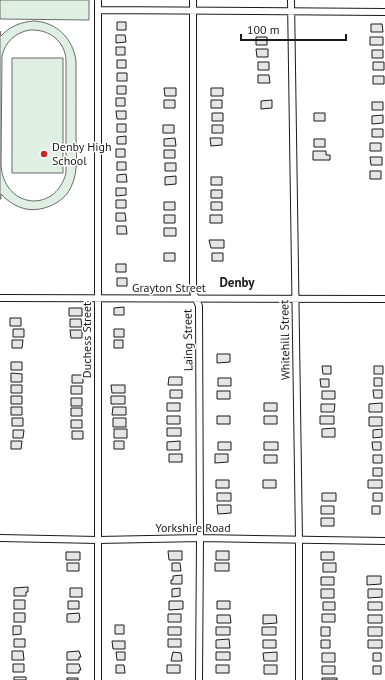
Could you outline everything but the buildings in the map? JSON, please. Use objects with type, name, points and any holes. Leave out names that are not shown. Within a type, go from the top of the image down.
[{"type":"street","name":"Duchess Street","points":[[98,0],[98,680]]},
{"type":"street","name":"Laing Street","points":[[193,0],[193,292],[199,306],[199,680]]},
{"type":"street","name":"Whitehill Street","points":[[291,0],[299,540],[299,680]]},
{"type":"street","points":[[98,10],[385,12]]},
{"type":"street","name":"Grayton Street","points":[[0,298],[385,299]]},
{"type":"street","name":"Yorkshire Road","points":[[0,538],[98,540],[200,538],[385,541]]},
{"type":"green space","points":[[0,0],[89,0],[89,20],[0,19]]},
{"type":"green space","points":[[29,22],[42,22],[57,28],[67,39],[76,61],[76,161],[74,181],[66,195],[58,202],[45,208],[34,210],[19,207],[1,194],[0,199],[0,31],[1,36],[12,27]],"holes":[[[37,30],[49,34],[55,38],[63,47],[65,53],[66,173],[60,186],[51,195],[41,200],[30,201],[19,197],[10,189],[4,178],[1,163],[2,56],[8,42],[16,35],[25,31]]]},
{"type":"green space","points":[[12,58],[63,58],[63,173],[12,173]]},
{"type":"place","name":"Denby High School","points":[[44,154]]},
{"type":"district","name":"Denby","points":[[237,282]]}]
